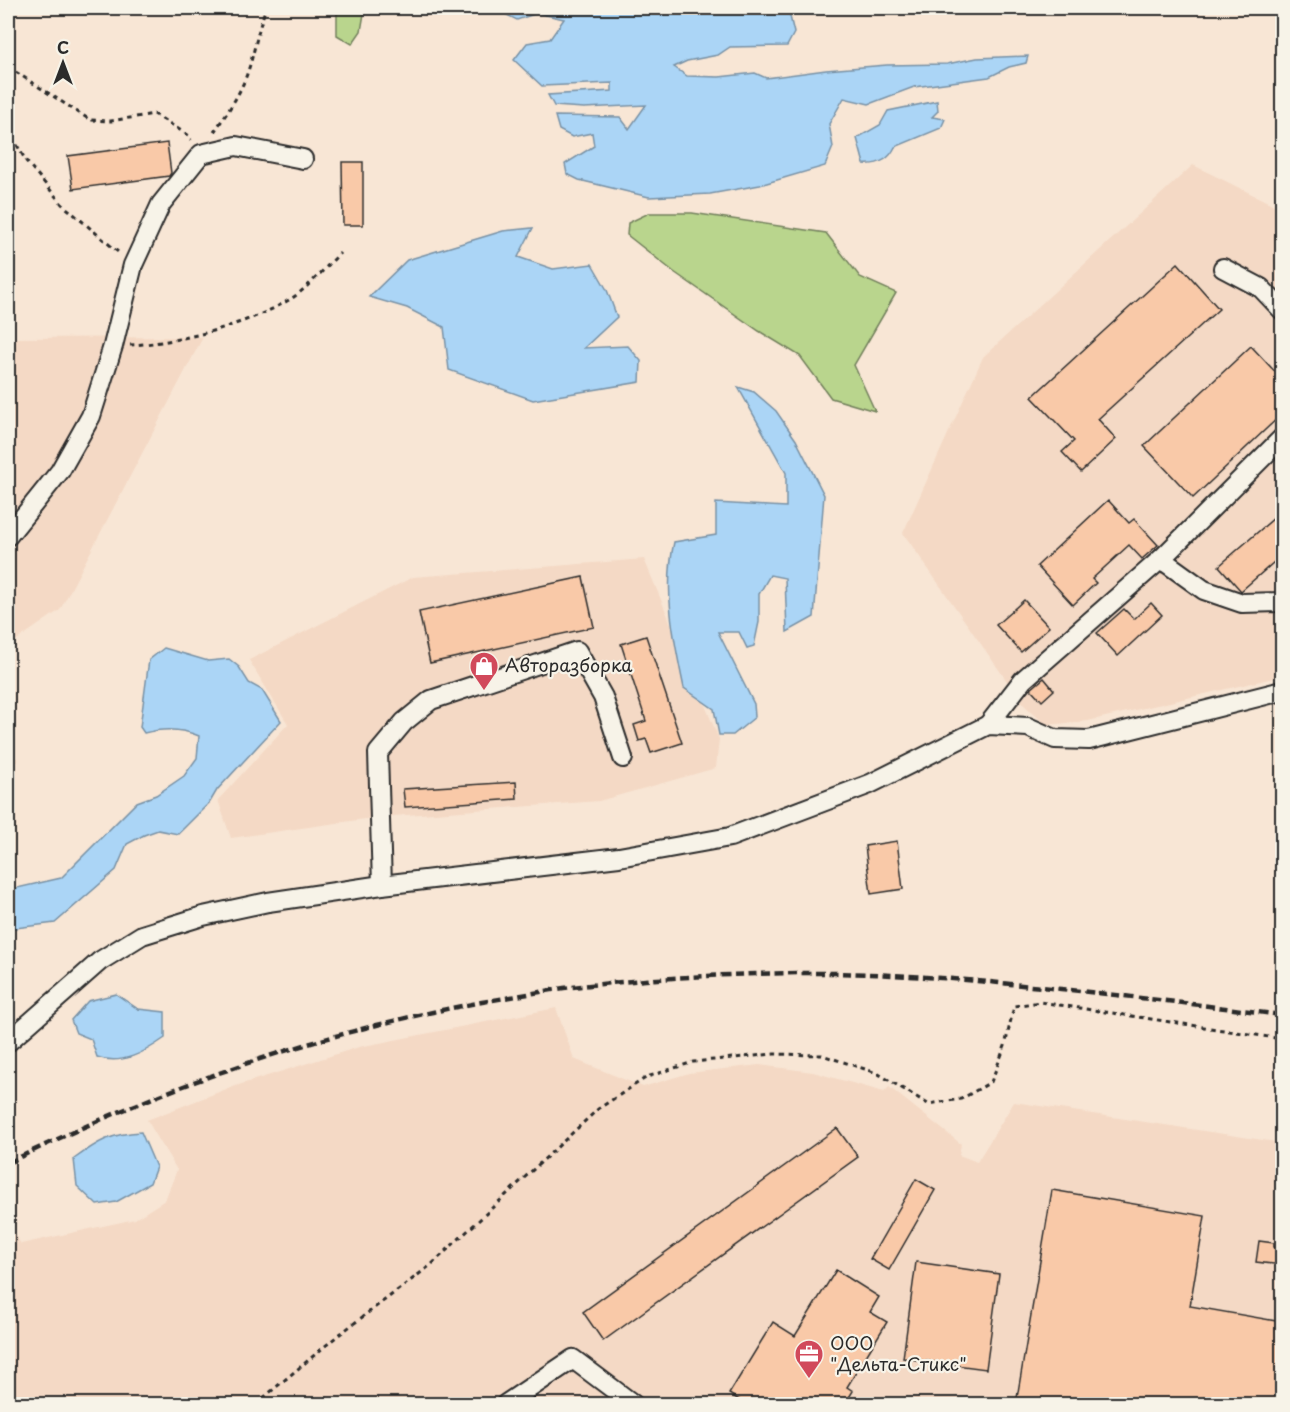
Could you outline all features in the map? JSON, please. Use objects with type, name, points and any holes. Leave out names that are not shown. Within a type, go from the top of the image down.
[{"type":"street","points":[[8,536],[60,471],[91,416],[113,346],[134,265],[161,204],[201,154],[236,146],[303,159]]},
{"type":"street","points":[[1222,268],[1261,288],[1282,310]]},
{"type":"street","points":[[8,1042],[100,962],[142,935],[203,916],[268,902],[382,885],[619,857],[730,837],[870,784],[988,725],[1023,680],[1161,559],[1282,438]]},
{"type":"street","points":[[1161,559],[1204,590],[1242,603],[1282,602]]},
{"type":"street","points":[[382,885],[378,753],[404,722],[431,700],[577,651],[603,697],[623,759]]},
{"type":"street","points":[[988,725],[1028,727],[1055,739],[1089,740],[1282,691]]},
{"type":"street","points":[[506,1404],[573,1359],[633,1404]]},
{"type":"path","points":[[8,67],[90,120],[111,121],[154,114],[188,135],[201,154],[234,101],[248,72],[259,26],[266,8]]},
{"type":"path","points":[[8,129],[26,161],[62,204],[134,265]]},
{"type":"path","points":[[113,346],[157,344],[234,325],[291,300],[340,253]]},
{"type":"path","points":[[256,1404],[336,1337],[431,1265],[598,1109],[647,1077],[693,1062],[774,1054],[822,1055],[877,1073],[928,1104],[961,1100],[991,1082],[1005,1046],[1014,1006],[1040,1002],[1282,1039]]},
{"type":"shaded area","points":[[1193,165],[1282,209],[1282,676],[1088,721],[1046,725],[1023,704],[903,533],[983,357]]},
{"type":"shaded area","points":[[203,337],[60,610],[8,646],[8,338]]},
{"type":"shaded area","name":"Авторазборка","points":[[644,559],[719,739],[716,768],[599,801],[379,817],[231,838],[218,800],[288,724],[249,660],[413,577]]},
{"type":"shaded area","points":[[8,758],[17,758],[16,827],[8,827]]},
{"type":"shaded area","points":[[556,1008],[574,1059],[643,1087],[689,1073],[759,1065],[813,1072],[884,1092],[889,1087],[961,1144],[959,1155],[977,1162],[1014,1102],[1282,1143],[1282,1404],[8,1404],[8,1223],[21,1244],[135,1219],[165,1200],[177,1170],[147,1120],[229,1088],[359,1047]]},
{"type":"green space","points":[[337,8],[365,8],[361,31],[352,44],[337,35]]},
{"type":"green space","points":[[649,213],[692,213],[826,233],[860,277],[896,293],[854,365],[875,411],[831,398],[800,356],[759,331],[674,272],[627,235],[628,223]]},
{"type":"water","points":[[493,8],[788,8],[794,33],[787,46],[730,47],[718,55],[687,61],[674,67],[687,76],[719,77],[755,73],[766,78],[826,70],[887,65],[947,64],[977,58],[1028,56],[1026,63],[1009,67],[989,77],[914,87],[869,104],[844,98],[829,124],[833,147],[825,166],[760,185],[710,194],[649,197],[579,180],[567,174],[565,164],[594,146],[592,133],[572,137],[559,130],[555,116],[620,117],[629,129],[646,105],[584,108],[554,106],[548,95],[612,91],[612,83],[542,86],[514,60],[527,43],[550,39],[564,19],[537,13],[517,20]]},
{"type":"water","points":[[937,101],[938,111],[932,117],[945,119],[941,128],[895,147],[882,161],[864,164],[857,138],[880,125],[888,111]]},
{"type":"water","points":[[533,228],[518,257],[553,269],[592,264],[607,290],[617,317],[584,348],[628,346],[641,361],[640,382],[533,400],[449,370],[444,327],[407,308],[369,297],[407,260],[503,231]]},
{"type":"water","points":[[738,387],[754,392],[776,411],[796,440],[824,495],[814,617],[787,632],[785,578],[770,575],[759,594],[759,622],[754,646],[747,648],[739,632],[718,632],[754,704],[755,717],[733,735],[719,735],[714,709],[684,688],[671,615],[670,578],[674,542],[716,535],[716,503],[786,507],[786,473]]},
{"type":"water","points":[[164,648],[208,661],[229,659],[239,667],[249,683],[262,690],[281,721],[217,790],[210,802],[178,834],[158,830],[127,844],[116,870],[55,923],[8,929],[8,890],[61,878],[137,802],[156,795],[184,776],[197,758],[199,736],[185,731],[172,730],[144,733],[140,727],[149,660]]},
{"type":"water","points":[[116,994],[138,1009],[165,1012],[165,1038],[133,1056],[115,1060],[97,1057],[91,1039],[76,1033],[71,1020],[88,1001]]},
{"type":"water","points":[[141,1132],[156,1167],[150,1183],[116,1202],[97,1205],[77,1186],[74,1159],[105,1140]]},
{"type":"building","points":[[167,143],[171,173],[169,176],[73,189],[68,156]]},
{"type":"building","points":[[342,162],[363,162],[363,225],[343,225]]},
{"type":"building","points":[[1178,263],[1219,309],[1098,419],[1116,439],[1081,472],[1062,452],[1074,441],[1032,397]]},
{"type":"building","points":[[1251,346],[1282,379],[1282,414],[1193,498],[1144,446]]},
{"type":"building","points":[[1108,500],[1129,523],[1134,519],[1158,545],[1142,559],[1129,545],[1092,579],[1096,583],[1073,605],[1037,566]]},
{"type":"building","points":[[1282,511],[1282,555],[1241,591],[1219,566]]},
{"type":"building","points":[[583,577],[594,627],[430,663],[419,612]]},
{"type":"building","points":[[1024,600],[1049,627],[1021,652],[996,625]]},
{"type":"building","points":[[1151,603],[1162,615],[1118,656],[1097,633],[1124,609],[1134,619]]},
{"type":"building","points":[[646,636],[682,743],[651,753],[646,739],[639,741],[634,725],[646,721],[621,644]]},
{"type":"building","points":[[1044,678],[1054,690],[1042,701],[1031,689]]},
{"type":"building","points":[[516,782],[517,799],[405,807],[403,789]]},
{"type":"building","points":[[897,841],[903,889],[871,894],[865,846]]},
{"type":"building","points":[[837,1128],[858,1157],[603,1341],[583,1312]]},
{"type":"building","points":[[916,1179],[935,1190],[889,1270],[870,1259]]},
{"type":"building","points":[[1052,1190],[1205,1216],[1190,1306],[1282,1322],[1282,1404],[1016,1404]]},
{"type":"building","points":[[1259,1241],[1274,1243],[1274,1247],[1282,1249],[1282,1265],[1256,1262]]},
{"type":"building","points":[[916,1262],[999,1274],[986,1369],[903,1358]]},
{"type":"building","points":[[836,1270],[879,1297],[870,1312],[887,1322],[847,1387],[853,1391],[845,1404],[746,1404],[729,1394],[773,1322],[795,1336]]},
{"type":"railway","points":[[8,1163],[68,1134],[190,1083],[317,1041],[446,1009],[573,987],[717,975],[864,974],[930,977],[1028,986],[1282,1015]]},
{"type":"place","name":"Авторазборка","points":[[484,692]]},
{"type":"place","name":"ООО \"Дельта-Стикс\"","points":[[809,1380]]}]
